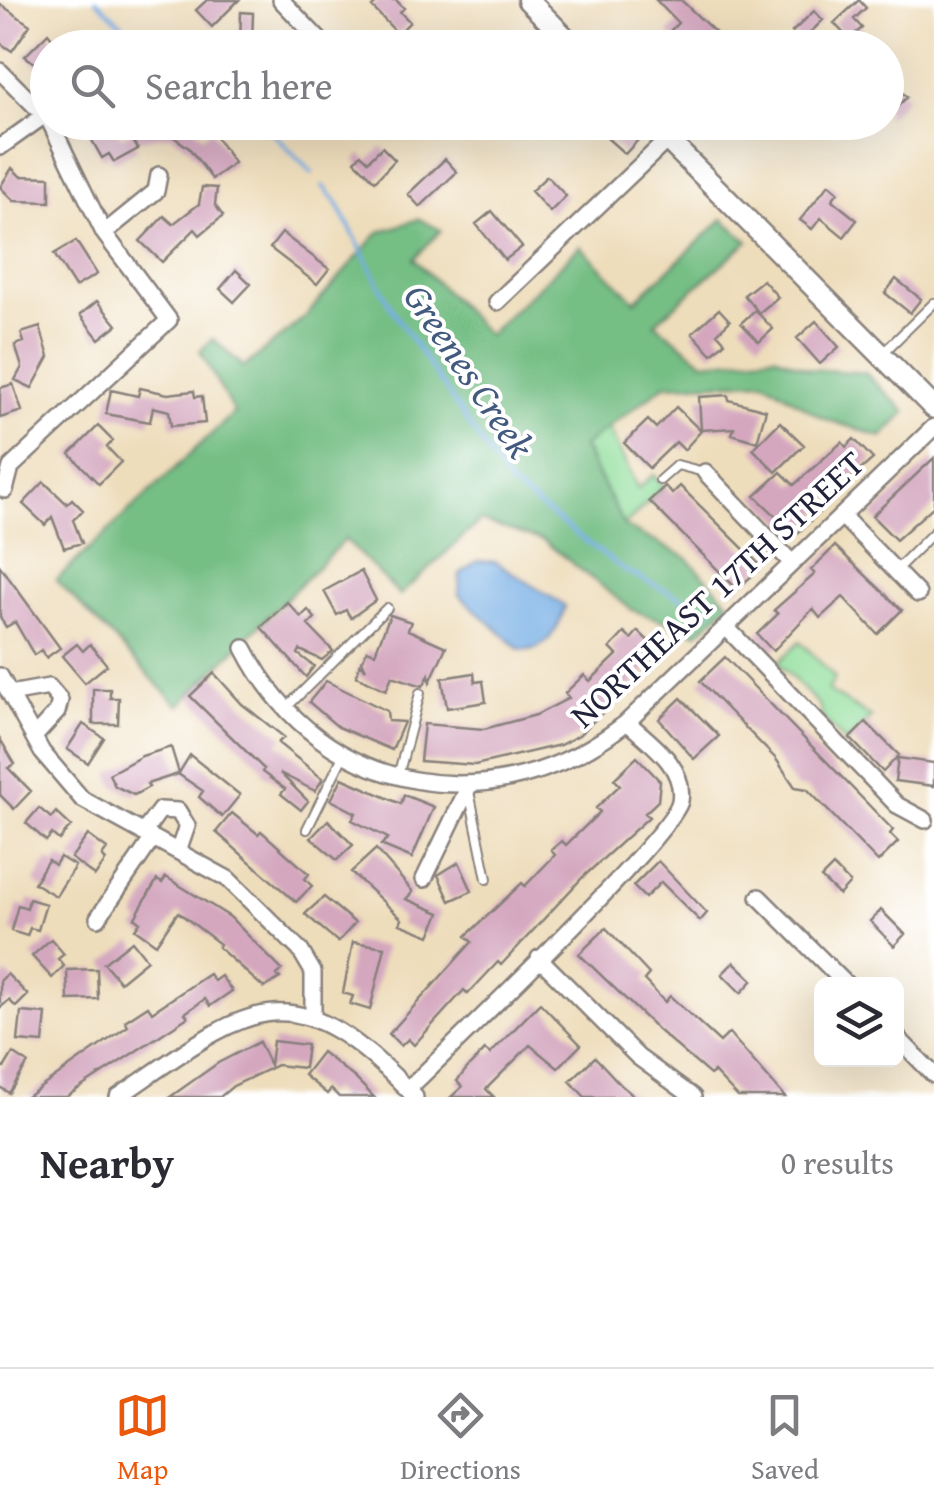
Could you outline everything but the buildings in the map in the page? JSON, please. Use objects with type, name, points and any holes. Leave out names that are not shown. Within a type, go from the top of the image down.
[{"type":"street","points":[[281,0],[310,30]]},
{"type":"street","points":[[528,0],[557,30]]},
{"type":"street","points":[[0,71],[30,102]]},
{"type":"street","points":[[0,146],[30,129]]},
{"type":"street","points":[[4,490],[12,467],[170,320],[104,233],[58,140]]},
{"type":"street","points":[[497,302],[667,140],[934,408]]},
{"type":"street","points":[[104,233],[156,192],[159,174]]},
{"type":"street","name":"NORTHEAST 17TH STREET","points":[[244,648],[258,677],[285,710],[344,754],[398,776],[470,784],[556,768],[627,722],[934,427]]},
{"type":"street","points":[[706,472],[792,563]]},
{"type":"street","points":[[842,516],[918,594]]},
{"type":"street","points":[[726,627],[897,806],[925,820]]},
{"type":"street","points":[[0,676],[53,768],[82,798],[179,849],[245,892],[300,950],[313,972],[313,1017]]},
{"type":"street","points":[[10,694],[41,686],[49,688],[60,700],[57,712],[34,737]]},
{"type":"street","points":[[118,1097],[231,1023],[277,1013],[313,1017],[347,1033],[411,1093],[667,827],[680,801],[674,769],[627,722]]},
{"type":"street","points":[[424,878],[470,784]]},
{"type":"street","points":[[98,918],[148,836],[155,813],[166,808],[178,811],[187,826],[179,849]]},
{"type":"street","points":[[759,896],[839,977]]},
{"type":"street","points":[[539,958],[638,1057],[693,1097]]},
{"type":"street","points":[[904,1044],[934,1075]]},
{"type":"lane","points":[[882,355],[934,303]]},
{"type":"lane","points":[[660,480],[676,464],[706,472]]},
{"type":"lane","points":[[895,570],[934,532]]},
{"type":"lane","points":[[285,710],[387,608]]},
{"type":"lane","points":[[398,776],[420,693]]},
{"type":"lane","points":[[307,828],[344,754]]},
{"type":"lane","points":[[470,784],[470,812],[487,879]]},
{"type":"green space","points":[[419,219],[441,230],[414,259],[488,335],[580,246],[635,301],[723,219],[748,241],[655,323],[704,362],[775,355],[809,369],[865,373],[906,412],[882,437],[822,418],[765,381],[665,385],[583,446],[624,526],[686,557],[730,603],[698,633],[632,610],[544,541],[480,521],[400,595],[345,539],[179,706],[56,580],[234,413],[200,351],[213,339],[244,367],[305,317],[379,232]]},
{"type":"green space","points":[[608,427],[638,489],[653,475],[664,486],[624,526],[583,446]]},
{"type":"green space","points":[[800,641],[835,678],[828,691],[871,717],[846,743],[823,718],[819,705],[778,663]]},
{"type":"water","points":[[477,561],[496,562],[565,606],[550,638],[536,648],[519,649],[459,595],[460,574]]},
{"type":"waterway","name":"Greenes Creek","points":[[96,0],[128,30]]},
{"type":"waterway","name":"Greenes Creek","points":[[280,140],[312,173]]},
{"type":"waterway","name":"Greenes Creek","points":[[323,186],[336,201],[394,313],[509,484],[624,570],[710,612]]}]
